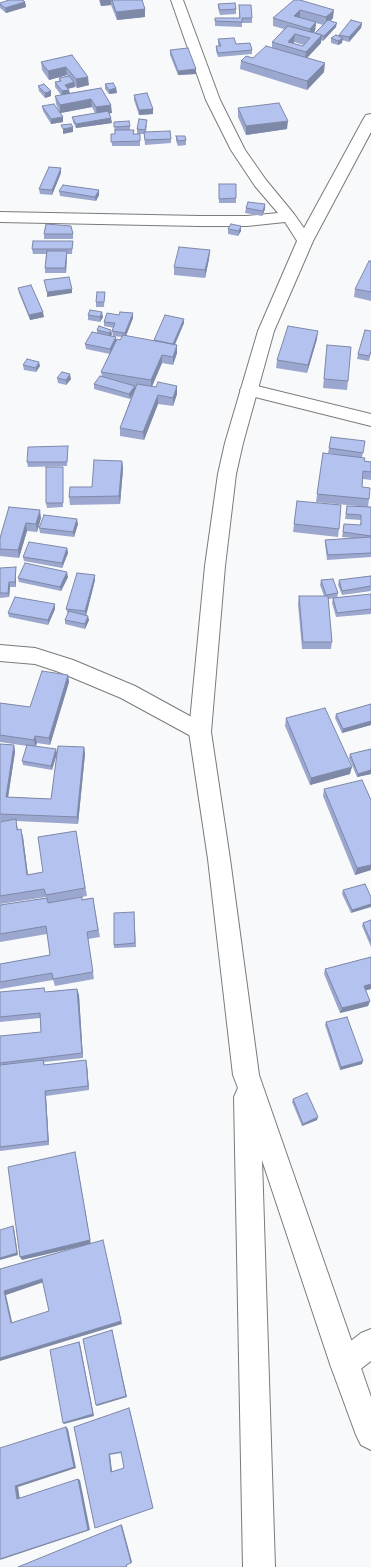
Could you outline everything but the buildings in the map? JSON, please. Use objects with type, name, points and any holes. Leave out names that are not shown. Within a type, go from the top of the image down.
[{"type":"main road","points":[[178,0],[213,100],[224,124],[238,150],[260,182],[289,217],[305,241]]},
{"type":"main road","points":[[259,1567],[246,1075],[219,859],[200,732],[215,566],[227,474],[234,443],[266,331],[305,241],[371,118]]},
{"type":"main road","points":[[0,217],[247,221],[289,217]]},
{"type":"main road","points":[[249,390],[371,420]]},
{"type":"main road","points":[[0,653],[35,656],[66,666],[128,692],[200,732]]},
{"type":"main road","points":[[246,1075],[344,1364],[371,1435]]},
{"type":"main road","points":[[344,1364],[371,1343]]}]
